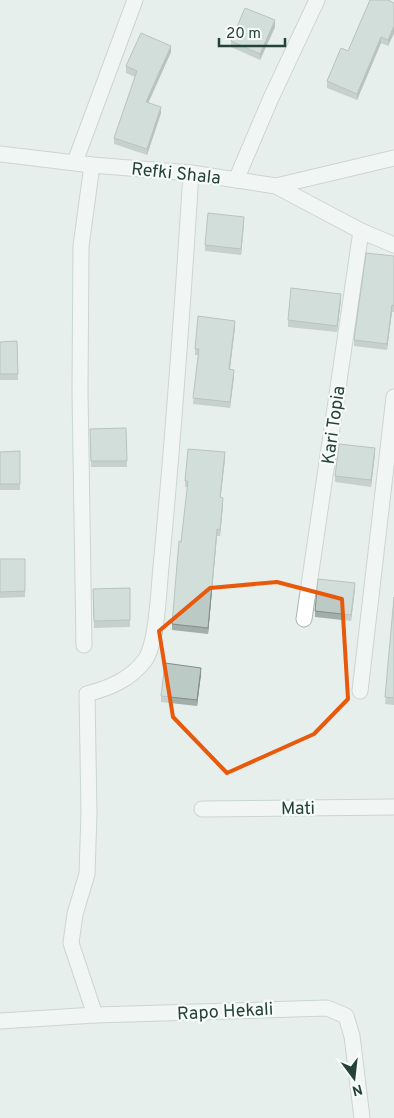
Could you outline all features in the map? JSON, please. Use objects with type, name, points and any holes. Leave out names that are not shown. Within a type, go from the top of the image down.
[{"type":"street","points":[[75,162],[135,0]]},
{"type":"street","points":[[236,180],[271,98],[317,0]]},
{"type":"street","name":"Refki Shala","points":[[0,154],[92,165],[191,173],[276,186]]},
{"type":"street","points":[[276,186],[394,158]]},
{"type":"street","points":[[84,645],[80,391],[81,246],[92,165]]},
{"type":"street","points":[[95,1015],[71,944],[75,914],[87,874],[89,813],[87,694],[108,688],[126,679],[146,659],[154,628],[171,464],[191,173]]},
{"type":"street","points":[[276,186],[361,231],[394,245]]},
{"type":"street","name":"Kari Topia","points":[[304,619],[361,231]]},
{"type":"street","points":[[360,691],[394,397]]},
{"type":"street","name":"Mati","points":[[202,809],[394,807]]},
{"type":"street","name":"Rapo Hekali","points":[[0,1021],[95,1015],[327,1008],[346,1016],[352,1036],[362,1118]]},
{"type":"highlighted area","points":[[277,582],[342,599],[348,699],[314,734],[227,773],[173,717],[159,631],[210,588]]},
{"type":"building","points":[[370,0],[388,0],[394,3],[394,26],[388,40],[381,37],[357,94],[327,81],[341,48],[348,51]]},
{"type":"building","points":[[245,8],[275,20],[260,54],[231,41]]},
{"type":"building","points":[[141,33],[171,46],[146,102],[161,107],[147,149],[114,138],[137,71],[126,66]]},
{"type":"building","points":[[208,213],[244,217],[241,249],[205,245]]},
{"type":"building","points":[[366,253],[394,256],[394,306],[392,305],[387,344],[354,340]]},
{"type":"building","points":[[291,288],[341,294],[337,326],[288,320]]},
{"type":"building","points":[[198,316],[235,321],[229,369],[234,370],[230,402],[193,398],[199,349],[195,349]]},
{"type":"building","points":[[17,341],[18,374],[0,374],[0,342]]},
{"type":"building","points":[[126,428],[127,461],[91,461],[90,429]]},
{"type":"building","points":[[339,444],[375,448],[371,480],[335,476]]},
{"type":"building","points":[[188,449],[225,452],[220,497],[223,498],[220,530],[217,529],[208,628],[172,624],[179,541],[181,542],[188,481],[185,481]]},
{"type":"building","points":[[20,451],[20,484],[0,484],[0,452]]},
{"type":"building","points":[[0,559],[25,559],[25,591],[0,592]]},
{"type":"building","points":[[318,579],[355,583],[351,615],[315,611]]},
{"type":"building","points":[[130,588],[130,620],[94,621],[93,589]]},
{"type":"building","points":[[394,597],[394,698],[385,697]]},
{"type":"building","points":[[165,663],[201,668],[197,700],[161,696]]}]
